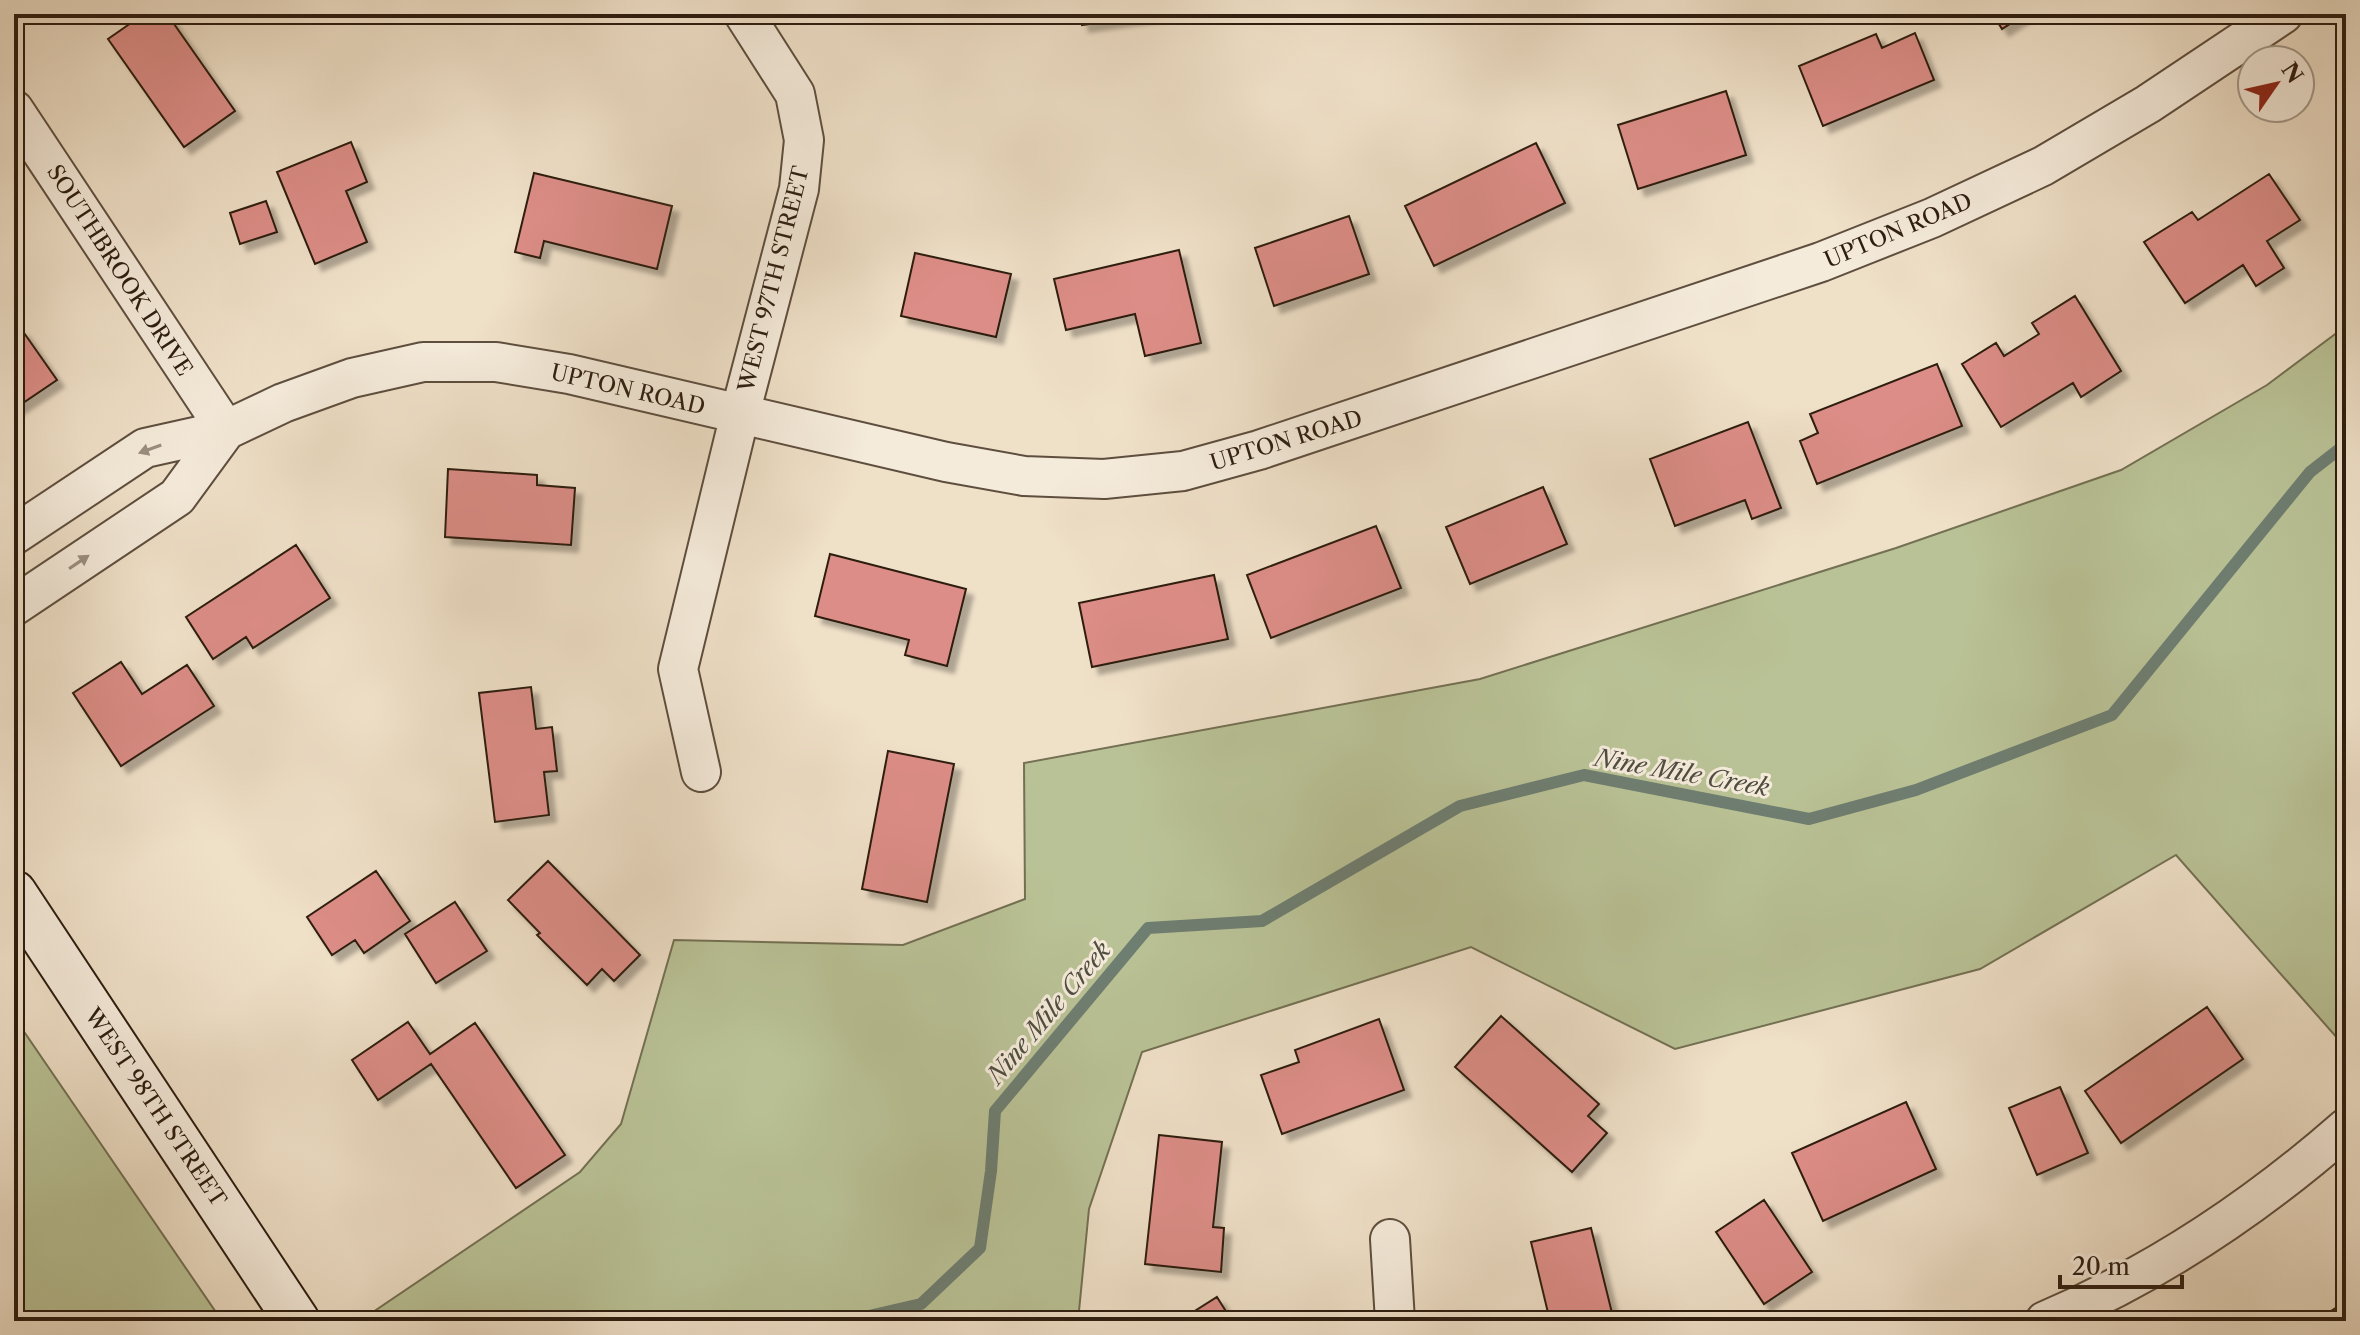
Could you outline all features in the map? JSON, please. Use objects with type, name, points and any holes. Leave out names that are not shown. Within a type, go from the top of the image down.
[{"type":"street","name":"WEST 97TH STREET","points":[[701,772],[678,669],[799,189],[804,140],[795,94],[744,14]]},
{"type":"street","name":"UPTON ROAD","points":[[14,535],[145,448],[226,430],[283,403],[352,378],[423,362],[496,362],[569,374],[946,462],[1024,476],[1104,479],[1183,471],[1274,445],[1777,277],[1932,218],[2043,166],[2148,104],[2283,14]]},
{"type":"street","name":"SOUTHBROOK DRIVE","points":[[14,110],[226,430]]},
{"type":"street","name":"UPTON ROAD","points":[[14,606],[177,497],[226,430]]},
{"type":"street","name":"WEST 98TH STREET","points":[[14,893],[297,1321]]},
{"type":"street","points":[[2045,1321],[2149,1271],[2296,1172],[2346,1128]]},
{"type":"street","points":[[1390,1239],[1395,1321]]},
{"type":"green space","points":[[2346,326],[2346,1048],[2176,855],[1980,969],[1675,1049],[1471,947],[1142,1052],[1089,1209],[1078,1321],[384,1321],[376,1310],[580,1172],[621,1124],[674,940],[903,945],[1025,899],[1024,763],[1480,679],[1896,548],[2121,470],[2267,385]]},
{"type":"green space","points":[[14,1017],[222,1321],[14,1321]]},
{"type":"building","points":[[144,14],[167,14],[235,111],[184,147],[108,39]]},
{"type":"building","points":[[1080,14],[1159,14],[1082,25]]},
{"type":"building","points":[[1993,14],[2025,14],[2002,29]]},
{"type":"building","points":[[1915,33],[1934,80],[1823,126],[1799,66],[1876,34],[1882,48]]},
{"type":"building","points":[[1726,91],[1746,155],[1638,189],[1618,125]]},
{"type":"building","points":[[2346,131],[2346,158],[2337,154]]},
{"type":"building","points":[[351,142],[367,182],[346,191],[367,242],[315,264],[277,172]]},
{"type":"building","points":[[1536,143],[1565,203],[1434,266],[1405,206]]},
{"type":"building","points":[[534,173],[672,206],[657,269],[544,241],[540,258],[515,252]]},
{"type":"building","points":[[2269,174],[2300,220],[2267,241],[2284,268],[2256,286],[2243,265],[2185,303],[2144,242],[2192,212],[2198,220]]},
{"type":"building","points":[[266,201],[277,232],[240,244],[230,213]]},
{"type":"building","points":[[1349,216],[1369,274],[1274,306],[1255,248]]},
{"type":"building","points":[[1179,250],[1201,343],[1145,356],[1135,314],[1066,330],[1054,279]]},
{"type":"building","points":[[915,253],[1011,274],[996,337],[901,316]]},
{"type":"building","points":[[2075,296],[2121,371],[2081,397],[2073,383],[2001,427],[1962,364],[1996,343],[2004,356],[2039,334],[2032,323]]},
{"type":"building","points":[[22,330],[57,380],[14,409],[14,336]]},
{"type":"building","points":[[1937,364],[1962,426],[1817,484],[1800,441],[1818,433],[1810,414]]},
{"type":"building","points":[[1748,422],[1781,508],[1752,519],[1745,500],[1675,526],[1650,459]]},
{"type":"building","points":[[448,469],[537,475],[537,485],[575,488],[571,545],[445,537]]},
{"type":"building","points":[[1543,487],[1567,544],[1470,584],[1446,527]]},
{"type":"building","points":[[1376,526],[1401,588],[1271,638],[1247,575]]},
{"type":"building","points":[[296,545],[330,598],[253,648],[246,637],[213,659],[186,617]]},
{"type":"building","points":[[830,554],[966,589],[947,666],[905,655],[909,640],[815,616]]},
{"type":"building","points":[[1214,575],[1228,639],[1092,667],[1079,603]]},
{"type":"building","points":[[121,662],[142,694],[187,665],[214,706],[121,766],[73,693]]},
{"type":"building","points":[[531,687],[536,729],[552,727],[557,771],[544,772],[549,815],[495,822],[479,693]]},
{"type":"building","points":[[888,751],[954,764],[927,902],[862,889]]},
{"type":"building","points":[[548,861],[640,955],[614,981],[602,969],[587,985],[537,935],[540,933],[508,900]]},
{"type":"building","points":[[376,871],[410,921],[364,953],[355,940],[332,955],[307,917]]},
{"type":"building","points":[[455,902],[487,951],[436,983],[405,934]]},
{"type":"building","points":[[2207,1007],[2243,1059],[2121,1143],[2085,1091]]},
{"type":"building","points":[[1501,1016],[1599,1104],[1588,1116],[1607,1133],[1572,1172],[1455,1067]]},
{"type":"building","points":[[1379,1019],[1404,1090],[1282,1134],[1261,1075],[1299,1062],[1295,1050]]},
{"type":"building","points":[[408,1022],[430,1054],[475,1023],[565,1155],[516,1188],[431,1064],[378,1100],[352,1060]]},
{"type":"building","points":[[2060,1087],[2088,1153],[2037,1175],[2009,1108]]},
{"type":"building","points":[[1906,1102],[1936,1169],[1823,1221],[1792,1153]]},
{"type":"building","points":[[1159,1135],[1222,1142],[1213,1227],[1224,1228],[1221,1272],[1145,1264]]},
{"type":"building","points":[[1764,1200],[1812,1272],[1764,1304],[1716,1232]]},
{"type":"building","points":[[1591,1228],[1614,1321],[1550,1321],[1531,1242]]},
{"type":"building","points":[[1217,1297],[1232,1321],[1179,1321]]},
{"type":"building","points":[[2346,1301],[2346,1321],[2316,1321]]},
{"type":"waterway","name":"Nine Mile Creek","points":[[847,1321],[921,1304],[980,1248],[991,1171],[995,1111],[1148,928],[1262,921],[1460,806],[1584,775],[1809,819],[1916,790],[2112,715],[2310,472],[2346,444]]}]
